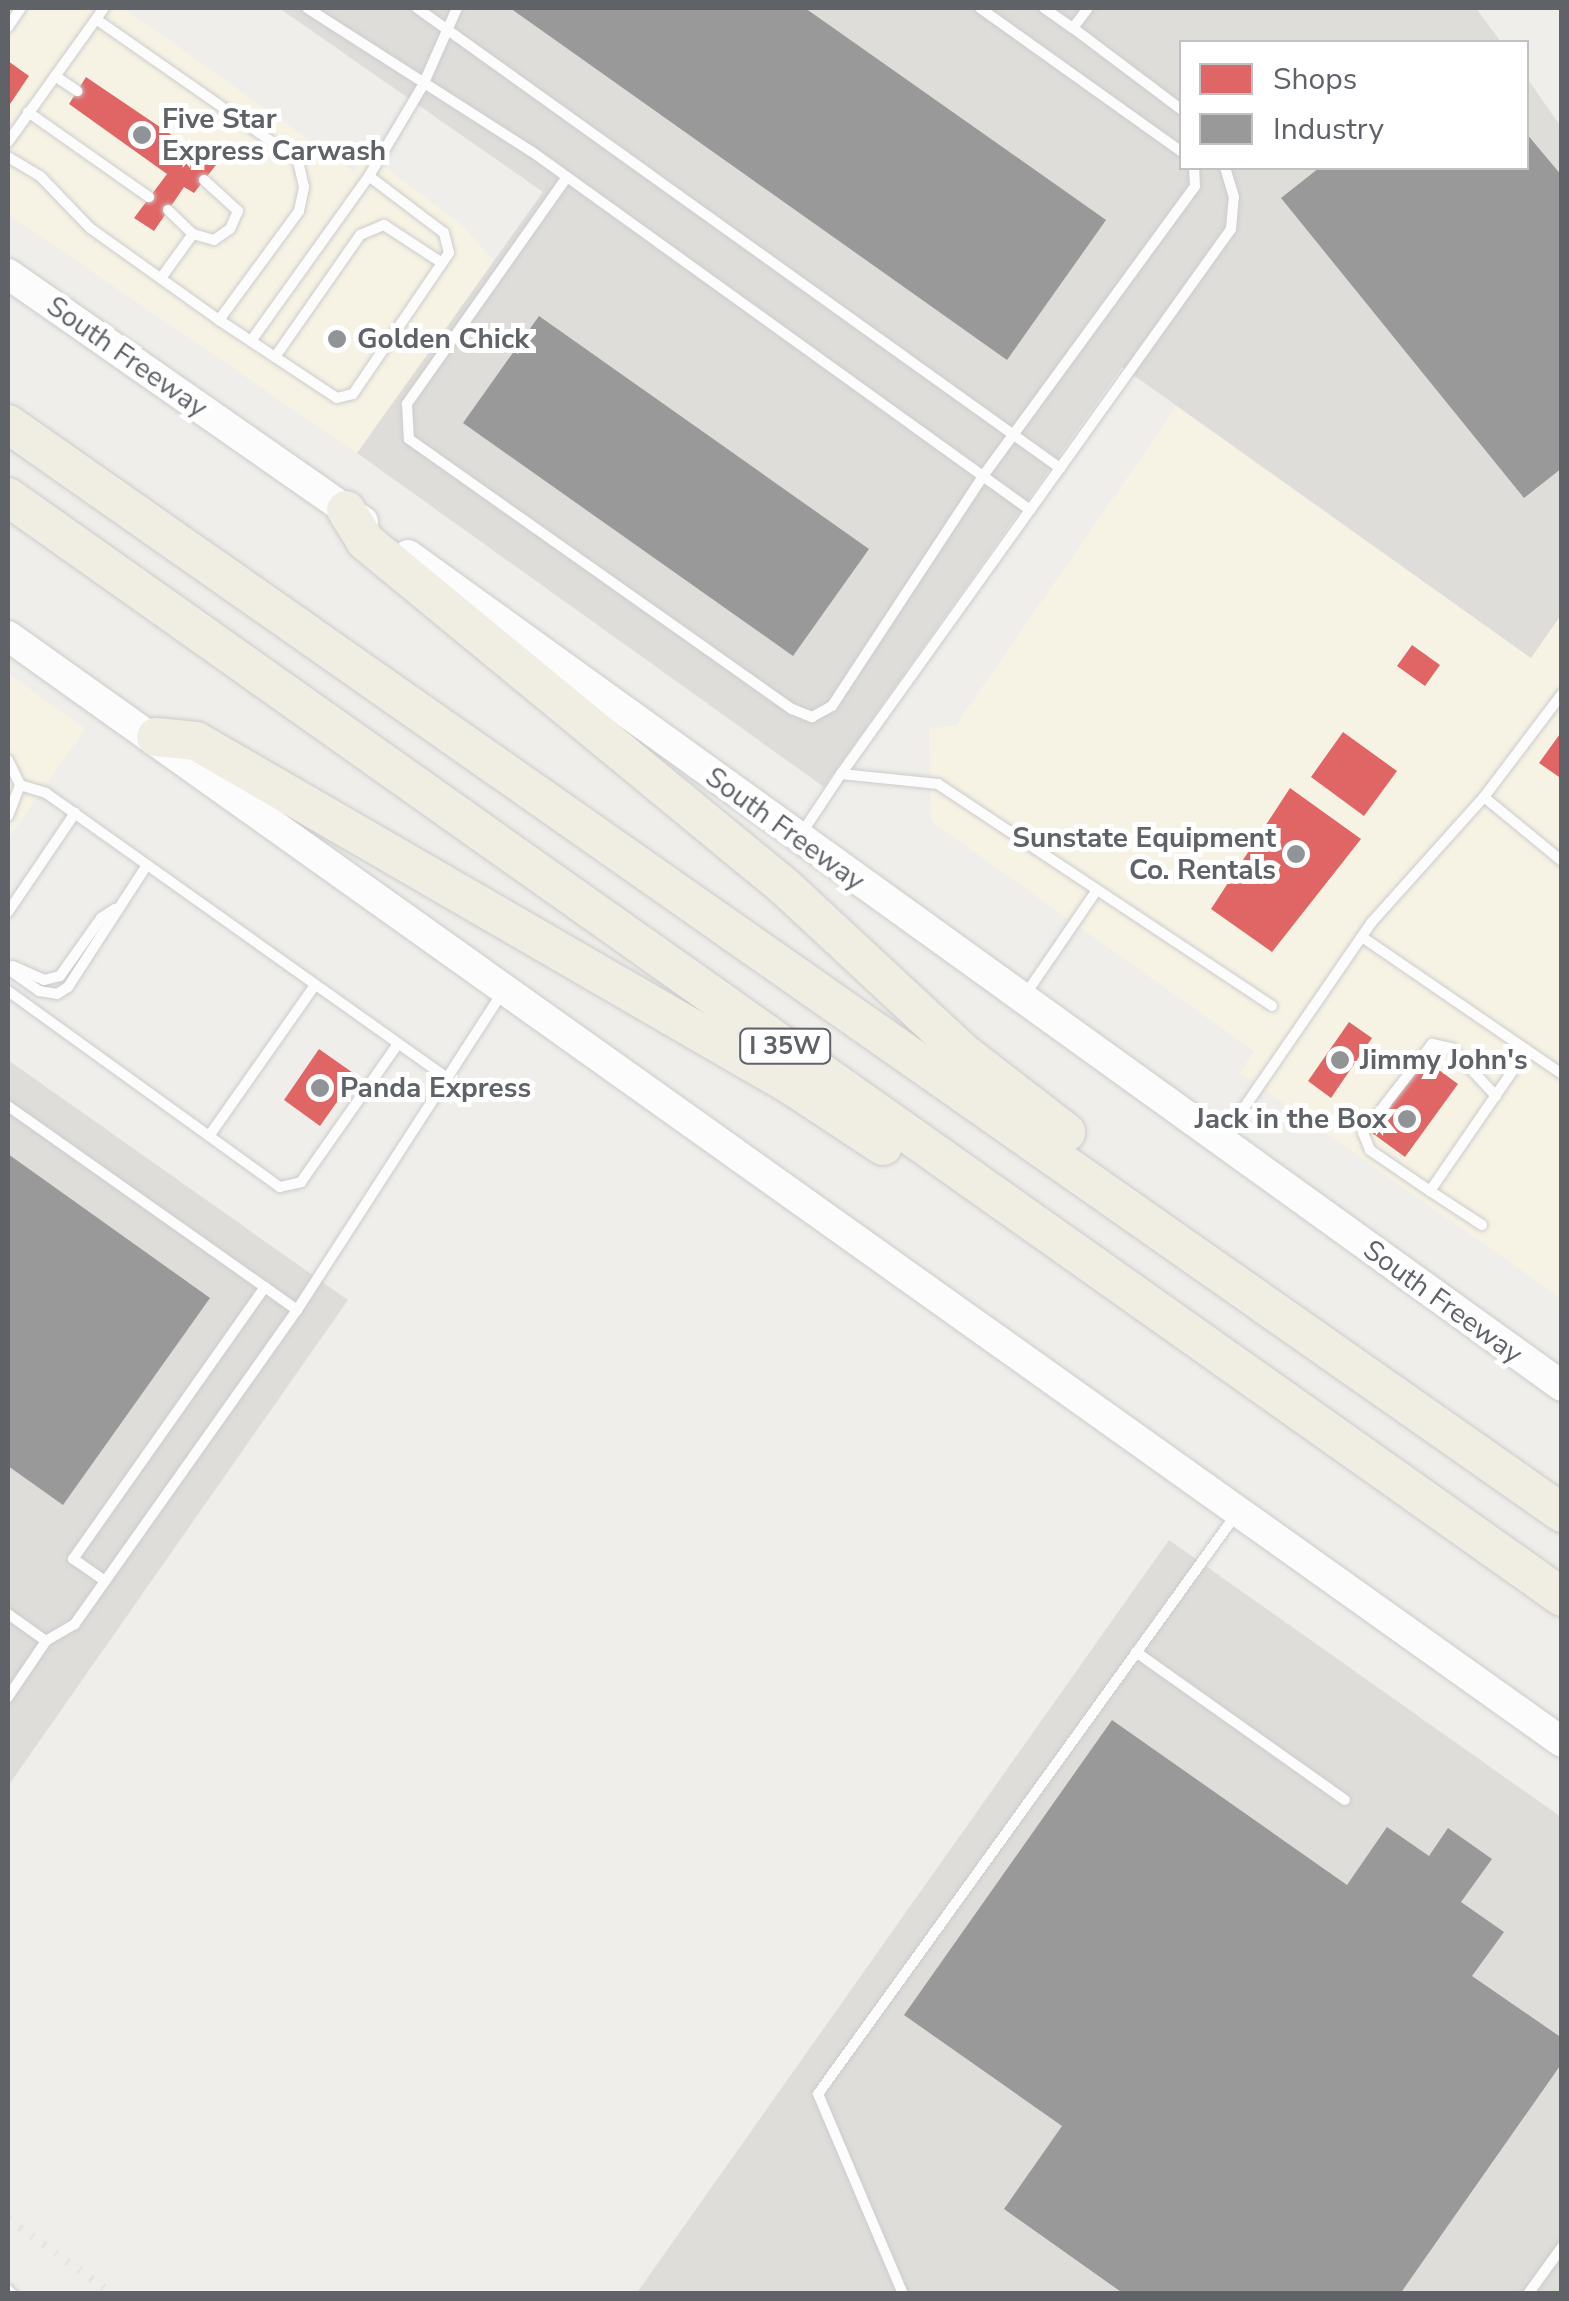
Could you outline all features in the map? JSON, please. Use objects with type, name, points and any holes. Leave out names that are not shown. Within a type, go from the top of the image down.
[{"type":"highway","name":"I 35W","points":[[8,424],[1562,1513]]},
{"type":"highway","name":"I 35W","points":[[8,497],[1562,1597]]},
{"type":"highway","points":[[346,510],[365,541],[786,887],[1002,1085],[1316,1316],[1346,1358]]},
{"type":"highway","points":[[156,737],[196,741],[792,1086],[1028,1241],[1100,1269]]},
{"type":"main road","name":"South Freeway","points":[[8,274],[346,510],[1562,1386]]},
{"type":"main road","points":[[8,636],[156,737],[1562,1742]]},
{"type":"lane","points":[[8,27],[21,8]]},
{"type":"lane","points":[[8,142],[104,8]]},
{"type":"lane","points":[[307,8],[568,177],[1030,510]]},
{"type":"lane","points":[[417,8],[1060,468]]},
{"type":"lane","points":[[252,342],[369,176],[424,85],[444,27],[457,8]]},
{"type":"lane","points":[[980,8],[1179,150]]},
{"type":"lane","points":[[1044,8],[1179,108]]},
{"type":"lane","points":[[1074,28],[1088,8]]},
{"type":"lane","points":[[96,19],[298,160],[304,187],[299,211],[219,320]]},
{"type":"lane","points":[[55,76],[77,91]]},
{"type":"lane","points":[[28,112],[149,197]]},
{"type":"lane","points":[[8,157],[40,176],[90,228],[337,398],[352,394],[449,253],[444,233],[369,176]]},
{"type":"lane","points":[[568,177],[407,404],[409,439],[792,709],[812,717],[832,706],[984,476],[1195,186],[1194,170]]},
{"type":"lane","points":[[798,839],[1231,229],[1234,198],[1225,170]]},
{"type":"lane","points":[[168,210],[193,234],[214,240],[230,229],[238,211],[204,180]]},
{"type":"lane","points":[[275,357],[360,235],[384,225],[442,263]]},
{"type":"lane","points":[[161,278],[193,234]]},
{"type":"lane","points":[[1220,1142],[1362,937],[1484,797],[1562,694]]},
{"type":"lane","points":[[8,760],[20,784],[75,813],[444,1076]]},
{"type":"lane","points":[[841,774],[938,784],[1272,1006]]},
{"type":"lane","points":[[8,816],[20,784]]},
{"type":"lane","points":[[1484,797],[1562,862]]},
{"type":"lane","points":[[8,912],[75,813]]},
{"type":"lane","points":[[8,966],[39,991],[57,994],[147,865]]},
{"type":"lane","points":[[1022,1000],[1097,890]]},
{"type":"lane","points":[[1362,937],[1562,1074]]},
{"type":"lane","points":[[209,1136],[316,985]]},
{"type":"lane","points":[[8,1697],[46,1641],[75,1624],[298,1310],[444,1076],[505,989]]},
{"type":"lane","points":[[8,991],[209,1136],[290,1188],[398,1044]]},
{"type":"lane","points":[[1482,1226],[1370,1150],[1363,1133],[1432,1044],[1451,1048],[1496,1096]]},
{"type":"lane","points":[[1430,1191],[1527,1050]]},
{"type":"lane","points":[[8,1106],[298,1310]]},
{"type":"lane","points":[[105,1581],[73,1559],[264,1287]]},
{"type":"lane","points":[[904,2294],[818,2094],[1239,1511]]},
{"type":"lane","points":[[8,1614],[46,1641]]},
{"type":"lane","points":[[1136,1652],[1345,1800]]},
{"type":"lane","points":[[1528,2294],[1562,2247]]},
{"type":"shaded area","points":[[8,8],[124,8],[354,172],[367,154],[461,224],[494,261],[357,453],[8,214]]},
{"type":"shaded area","points":[[279,8],[1476,8],[1500,40],[1179,40],[1179,170],[1529,170],[1529,81],[1561,127],[1561,615],[1531,658],[1122,367],[824,787],[357,453],[543,192]]},
{"type":"shaded area","points":[[1177,406],[1531,658],[1561,615],[1561,1298],[1240,1073],[1254,1051],[931,821],[929,729],[956,725]]},
{"type":"shaded area","points":[[8,673],[85,729],[8,839]]},
{"type":"shaded area","points":[[8,1060],[348,1300],[8,1786]]},
{"type":"shaded area","points":[[1169,1540],[1561,1817],[1561,2293],[636,2294]]},
{"type":"building: Shops","points":[[8,61],[29,76],[8,107]]},
{"type":"building: Shops","name":"Five Star Express Carwash","points":[[86,77],[216,165],[194,193],[184,187],[154,231],[134,218],[167,174],[69,104]]},
{"type":"building: Shops","points":[[1412,645],[1440,665],[1425,686],[1397,666]]},
{"type":"building: Shops","points":[[1562,731],[1562,779],[1539,763]]},
{"type":"building: Shops","name":"Sunstate Equipment Co. Rentals","points":[[1343,732],[1397,771],[1364,816],[1311,777]]},
{"type":"building: Shops","name":"Sunstate Equipment Co. Rentals","points":[[1290,788],[1361,839],[1272,952],[1211,909]]},
{"type":"building: Shops","name":"Jimmy John's","points":[[1349,1022],[1372,1038],[1331,1098],[1308,1081]]},
{"type":"building: Shops","name":"Panda Express","points":[[319,1049],[356,1075],[320,1126],[284,1100]]},
{"type":"building: Shops","name":"Jack in the Box","points":[[1424,1059],[1458,1084],[1405,1157],[1372,1133],[1392,1105],[1387,1102]]},
{"type":"building: Industry","points":[[510,8],[805,8],[1106,220],[1007,360]]},
{"type":"building: Industry","points":[[1529,137],[1562,176],[1562,468],[1524,498],[1281,198],[1316,170],[1529,170]]},
{"type":"building: Industry","points":[[539,316],[869,549],[793,656],[463,423]]},
{"type":"building: Industry","points":[[8,1154],[210,1298],[63,1505],[8,1466]]},
{"type":"building: Industry","points":[[1112,1720],[1347,1885],[1387,1827],[1429,1856],[1448,1828],[1492,1859],[1461,1902],[1504,1932],[1472,1976],[1562,2038],[1562,2063],[1400,2294],[1124,2294],[1004,2209],[1062,2126],[904,2015]]},
{"type":"railway","points":[[8,2219],[113,2294]]},
{"type":"place","name":"Five Star Express Carwash","points":[[142,135]]},
{"type":"place","name":"Golden Chick","points":[[337,339]]},
{"type":"place","name":"Sunstate Equipment Co. Rentals","points":[[1296,854]]},
{"type":"place","name":"Jimmy John's","points":[[1340,1060]]},
{"type":"place","name":"Panda Express","points":[[320,1088]]},
{"type":"place","name":"Jack in the Box","points":[[1407,1119]]}]
